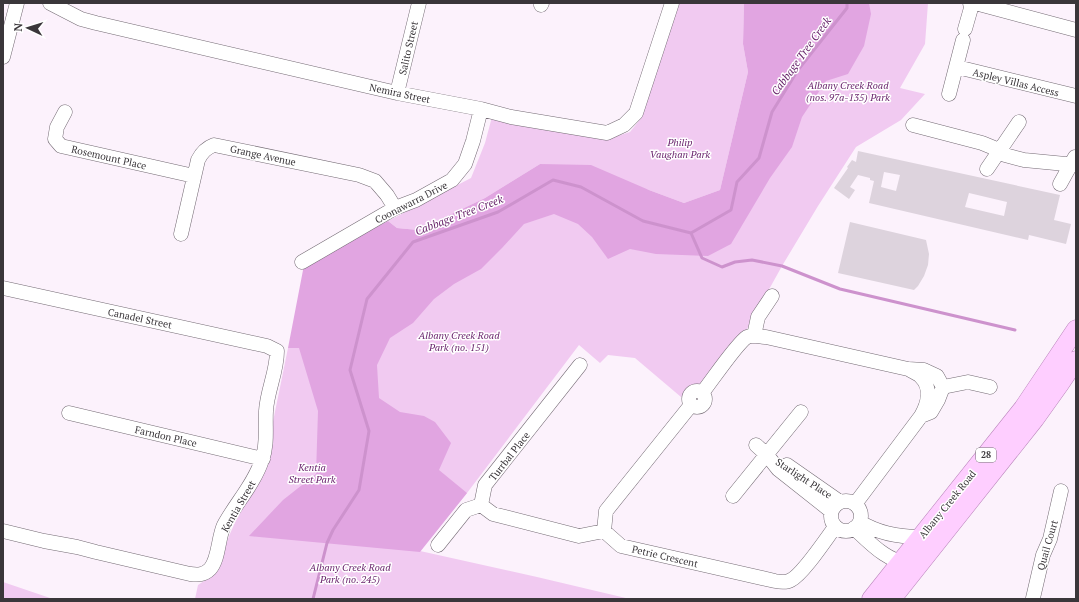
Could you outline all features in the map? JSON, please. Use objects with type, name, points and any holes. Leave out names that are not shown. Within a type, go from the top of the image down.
[{"type":"main road","name":"Albany Creek Road","points":[[871,599],[1023,408],[1076,329]]},
{"type":"main road","name":"Albany Creek Road","points":[[892,599],[1035,419],[1076,360]]},
{"type":"street","points":[[3,57],[17,3]]},
{"type":"street","name":"Nemira Street","points":[[50,3],[80,19],[96,23],[397,93],[481,109],[511,117],[607,133],[624,125],[636,113],[672,3]]},
{"type":"street","name":"Salito Street","points":[[397,93],[416,3]]},
{"type":"street","points":[[949,94],[971,8],[970,3]]},
{"type":"street","points":[[975,3],[1076,30]]},
{"type":"street","name":"Aspley Villas Access","points":[[957,67],[1076,96]]},
{"type":"street","name":"Coonawarra Drive","points":[[302,262],[395,208],[416,200],[452,180],[465,164],[473,141],[481,109]]},
{"type":"street","name":"Rosemount Place","points":[[65,112],[57,127],[55,139],[61,146],[194,176]]},
{"type":"street","points":[[987,169],[1019,122]]},
{"type":"street","points":[[913,125],[982,143],[999,150],[1005,155],[1024,160],[1074,161]]},
{"type":"street","name":"Grange Avenue","points":[[181,234],[194,176],[202,153],[207,148],[214,145],[359,175],[375,181],[387,195],[395,208]]},
{"type":"street","points":[[1060,184],[1074,161]]},
{"type":"street","name":"Canadel Street","points":[[3,288],[267,346],[277,351]]},
{"type":"street","points":[[754,336],[758,317],[772,296]]},
{"type":"street","points":[[438,545],[466,510],[481,505],[494,514],[579,536],[604,531],[606,511],[691,405],[699,407],[703,405],[705,399],[702,393],[740,344],[748,337],[766,337],[908,369],[924,370],[937,376],[943,387],[931,412],[922,416]]},
{"type":"street","name":"Kentia Street","points":[[3,531],[44,541],[77,546],[96,552],[190,574],[198,575],[205,573],[213,564],[224,526],[253,480],[262,459],[267,435],[266,411],[277,362],[277,351]]},
{"type":"street","name":"Turrbal Place","points":[[481,505],[485,485],[580,365]]},
{"type":"street","points":[[855,504],[922,416],[926,407],[928,388],[921,377],[908,369]]},
{"type":"street","points":[[943,387],[968,382],[990,387]]},
{"type":"street","name":"Starlight Place","points":[[733,496],[801,412]]},
{"type":"street","name":"Farndon Place","points":[[69,413],[262,459]]},
{"type":"street","name":"Starlight Place","points":[[756,445],[778,469],[836,506]]},
{"type":"street","name":"Quail Court","points":[[1032,599],[1043,556],[1050,539],[1061,491]]},
{"type":"street","points":[[857,525],[860,512],[855,504],[845,501],[836,506],[830,518],[835,527],[844,531],[857,525],[894,536],[920,537]]},
{"type":"street","points":[[857,525],[886,555],[900,562],[910,561],[918,554],[927,554]]},
{"type":"street","name":"Petrie Crescent","points":[[604,531],[621,546],[775,581],[786,582],[791,580],[803,569],[835,527]]},
{"type":"green space","name":"Philip Vaughan Park","points":[[677,3],[744,3],[743,44],[748,72],[720,190],[684,203],[649,190],[540,164],[485,198],[418,230],[397,228],[388,221],[471,178],[485,143],[492,117],[611,138],[630,132],[642,117]]},
{"type":"green space","points":[[847,3],[928,3],[925,44],[900,88],[925,94],[901,120],[856,147],[782,266],[747,329],[703,382],[689,388],[681,397],[635,358],[608,355],[600,363],[579,345],[467,493],[420,551],[630,599],[195,599],[198,585],[213,575],[219,565],[229,536],[267,451],[288,348],[299,348],[553,180],[691,233]]},
{"type":"green space","points":[[3,582],[53,599],[3,599]]},
{"type":"shaded area","points":[[744,3],[869,3],[871,14],[864,46],[848,74],[826,81],[802,117],[792,147],[770,178],[731,244],[708,256],[656,254],[630,249],[608,259],[592,237],[578,224],[554,214],[524,224],[481,269],[454,284],[434,299],[413,323],[390,338],[377,365],[379,398],[400,412],[424,416],[435,422],[451,443],[439,470],[467,493],[420,552],[249,536],[283,500],[316,474],[318,411],[299,348],[288,348],[304,265],[388,221],[397,228],[418,230],[485,198],[540,164],[591,165],[649,190],[684,203],[720,190],[748,72],[743,44]]},
{"type":"building","points":[[858,151],[1060,195],[1054,220],[1071,224],[1066,244],[1029,235],[1028,240],[869,203],[874,181],[870,180],[870,178],[858,175],[850,187],[855,190],[849,199],[834,188],[852,160],[856,162]],"holes":[[[884,172],[900,175],[896,191],[881,187]],[[969,193],[1007,202],[1004,216],[965,207]]]},
{"type":"building","points":[[850,222],[926,240],[929,254],[928,265],[924,276],[914,290],[838,273]]},
{"type":"waterway","name":"Cabbage Tree Creek","points":[[313,599],[327,543],[333,530],[359,490],[369,431],[350,370],[367,299],[413,242],[498,212],[553,180],[581,187],[643,221],[691,233],[731,210],[737,182],[759,158],[772,112],[798,70],[847,8],[847,3]]},
{"type":"waterway","points":[[691,233],[702,258],[722,267],[735,262],[752,260],[782,266],[840,289],[1015,330]]},
{"type":"park label","name":"Albany Creek Road (nos. 97a-135) Park","points":[[848,90]]},
{"type":"park label","name":"Albany Creek Road Park (no. 151)","points":[[459,340]]},
{"type":"park label","name":"Kentia Street Park","points":[[312,472]]},
{"type":"park label","name":"Albany Creek Road Park (no. 245)","points":[[350,572]]}]
